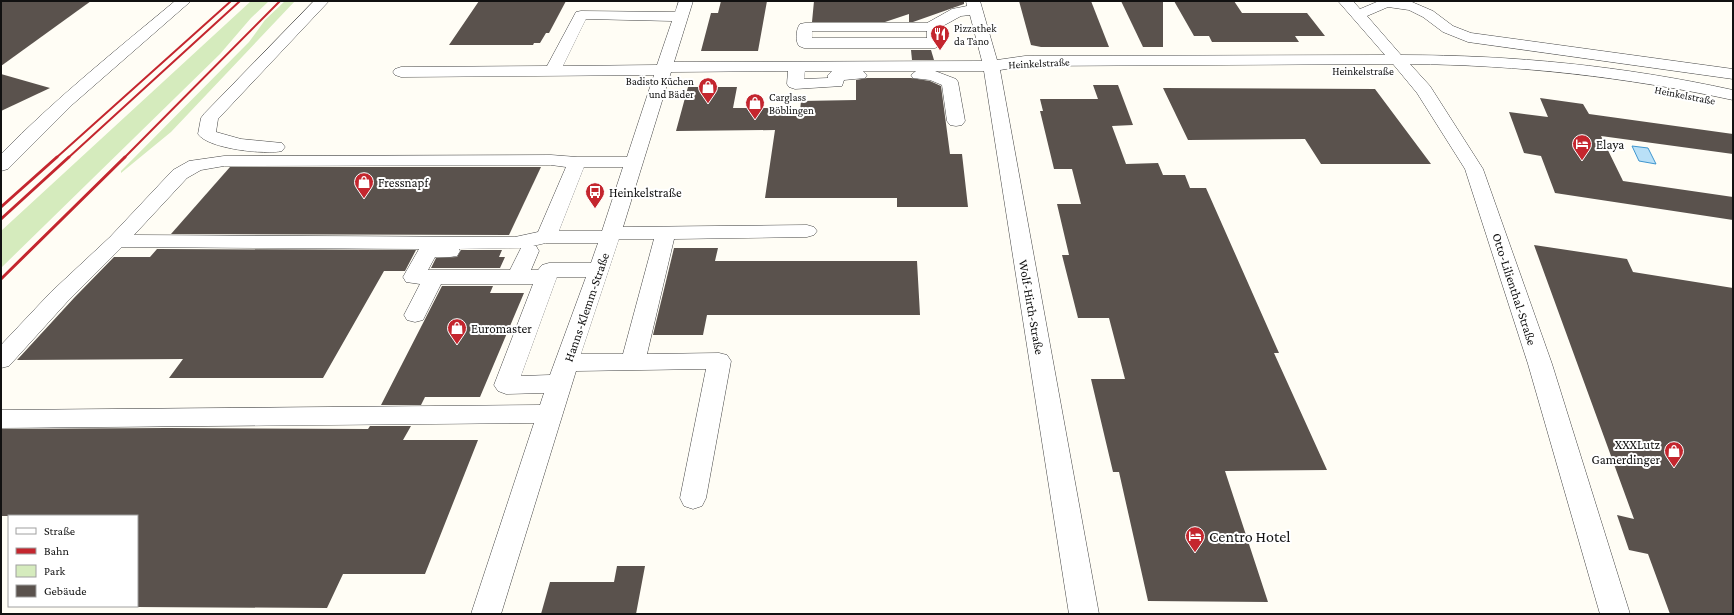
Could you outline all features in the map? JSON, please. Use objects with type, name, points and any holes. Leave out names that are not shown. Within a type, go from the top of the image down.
[{"type":"street","points":[[1,165],[34,130],[70,96],[184,1]]},
{"type":"street","points":[[322,1],[210,118],[207,134],[223,142],[250,146],[635,156]]},
{"type":"street","name":"Hanns-Klemm-Straße","points":[[486,614],[549,414],[607,248],[635,156],[682,17],[686,1]]},
{"type":"street","name":"Otto-Lilienthal-Straße","points":[[1345,1],[1424,90],[1458,142],[1480,181],[1540,364],[1615,614]]},
{"type":"street","points":[[1357,15],[1382,2],[1412,6],[1428,14],[1448,30],[1468,37],[1731,72]]},
{"type":"street","points":[[934,27],[805,27],[804,43],[935,43],[934,27],[933,25],[957,12],[974,6]]},
{"type":"street","name":"Wolf-Hirth-Straße","points":[[974,6],[991,66],[1084,614]]},
{"type":"street","points":[[552,71],[581,15],[682,17]]},
{"type":"street","name":"Heinkelstraße","points":[[401,72],[622,71],[797,67],[991,66],[1027,72],[1401,65],[1481,61],[1543,65],[1641,77],[1733,95]]},
{"type":"street","name":"Heinkelstraße","points":[[1401,65],[1549,75],[1644,87],[1733,105]]},
{"type":"street","points":[[797,67],[795,84],[836,84],[836,75],[932,75],[950,82],[956,121]]},
{"type":"street","points":[[1,360],[59,297],[117,241],[180,174],[196,165],[209,162],[240,161],[551,160],[577,162],[635,156]]},
{"type":"street","points":[[546,238],[577,162]]},
{"type":"street","points":[[693,498],[719,361],[633,362],[506,385],[546,277],[549,270],[607,248],[666,232],[807,231]]},
{"type":"street","points":[[633,362],[666,232]]},
{"type":"street","points":[[117,241],[515,243],[546,238],[607,248]]},
{"type":"street","points":[[546,277],[414,277],[428,251],[530,251],[607,248]]},
{"type":"street","points":[[518,277],[530,251]]},
{"type":"street","points":[[415,315],[434,277]]},
{"type":"street","points":[[1,419],[549,414]]},
{"type":"green space","points":[[251,1],[269,1],[251,18],[220,54],[1,268],[1,231]]},
{"type":"green space","points":[[285,1],[295,1],[171,132],[121,173],[121,171],[249,42],[265,20]]},
{"type":"water","points":[[1632,146],[1648,148],[1656,164],[1639,161]]},
{"type":"building","points":[[1,1],[91,1],[1,66]]},
{"type":"building","points":[[479,1],[566,1],[549,33],[546,33],[540,43],[534,43],[533,45],[449,45]]},
{"type":"building","points":[[721,1],[767,1],[758,51],[701,51],[711,13],[718,13]]},
{"type":"building","points":[[814,1],[964,1],[964,4],[913,22],[909,22],[909,14],[885,22],[812,22]]},
{"type":"building","points":[[1019,1],[1091,1],[1109,47],[1041,47],[1031,45]]},
{"type":"building","points":[[1121,1],[1163,1],[1163,47],[1143,47]]},
{"type":"building","points":[[1174,1],[1234,1],[1242,13],[1307,13],[1325,36],[1295,36],[1299,42],[1212,42],[1209,36],[1194,36]]},
{"type":"building","points":[[911,50],[931,50],[934,60],[912,60]]},
{"type":"building","points":[[1,74],[50,88],[1,111]]},
{"type":"building","points":[[867,78],[911,78],[930,81],[941,86],[950,154],[962,154],[968,207],[897,207],[897,198],[765,198],[775,130],[676,131],[688,87],[737,87],[733,108],[781,108],[800,111],[801,101],[856,100],[856,80]]},
{"type":"building","points":[[1093,85],[1118,85],[1133,125],[1112,126],[1126,164],[1158,163],[1163,175],[1185,175],[1190,188],[1206,188],[1279,353],[1274,353],[1327,470],[1225,471],[1268,602],[1148,601],[1119,472],[1113,472],[1091,379],[1125,379],[1109,318],[1078,318],[1062,255],[1069,255],[1057,204],[1081,204],[1072,169],[1054,169],[1040,111],[1043,111],[1040,99],[1098,99]]},
{"type":"building","points":[[1163,88],[1375,89],[1431,164],[1321,164],[1305,139],[1188,140]]},
{"type":"building","name":"Elaya","points":[[1540,98],[1583,104],[1589,114],[1733,134],[1733,154],[1601,136],[1623,181],[1733,197],[1733,220],[1555,193],[1541,156],[1524,153],[1509,112],[1548,117]]},
{"type":"building","name":"Fressnapf","points":[[230,167],[541,167],[509,235],[171,234]]},
{"type":"building","points":[[1534,245],[1627,259],[1633,272],[1733,288],[1733,614],[1670,614],[1648,554],[1629,550],[1617,515],[1634,519]]},
{"type":"building","points":[[674,248],[718,248],[715,261],[917,261],[920,315],[707,315],[703,335],[653,335]]},
{"type":"building","points":[[157,249],[416,250],[405,271],[384,271],[323,378],[169,378],[183,359],[17,360],[114,257],[150,257]]},
{"type":"building","points":[[461,250],[502,250],[499,257],[505,257],[500,268],[431,268],[436,258],[457,257]]},
{"type":"building","name":"Euromaster","points":[[442,286],[493,286],[490,293],[524,293],[480,397],[425,397],[421,405],[381,405]]},
{"type":"building","points":[[370,426],[411,426],[403,440],[478,440],[425,574],[343,574],[327,608],[137,607],[138,515],[1,516],[1,429],[368,429]]},
{"type":"building","points":[[617,566],[645,566],[636,614],[541,614],[550,582],[614,582]]},
{"type":"railway","points":[[56,158],[231,1]]},
{"type":"railway","points":[[68,158],[240,1]]},
{"type":"railway","points":[[125,157],[280,1]]},
{"type":"railway","points":[[1,207],[57,157]]},
{"type":"railway","points":[[1,219],[69,157]]},
{"type":"railway","points":[[1,279],[125,157]]},
{"type":"place","name":"Pizzathek da Tano","points":[[940,51]]},
{"type":"place","name":"Badisto Küchen und Bäder","points":[[708,104]]},
{"type":"place","name":"Carglass Böblingen","points":[[755,120]]},
{"type":"place","name":"Elaya","points":[[1582,161]]},
{"type":"place","name":"Fressnapf","points":[[364,199]]},
{"type":"place","name":"Heinkelstraße","points":[[595,209]]},
{"type":"place","name":"Euromaster","points":[[457,345]]},
{"type":"place","name":"XXXLutz Gamerdinger","points":[[1674,468]]},
{"type":"place","name":"Centro Hotel","points":[[1195,553]]}]
